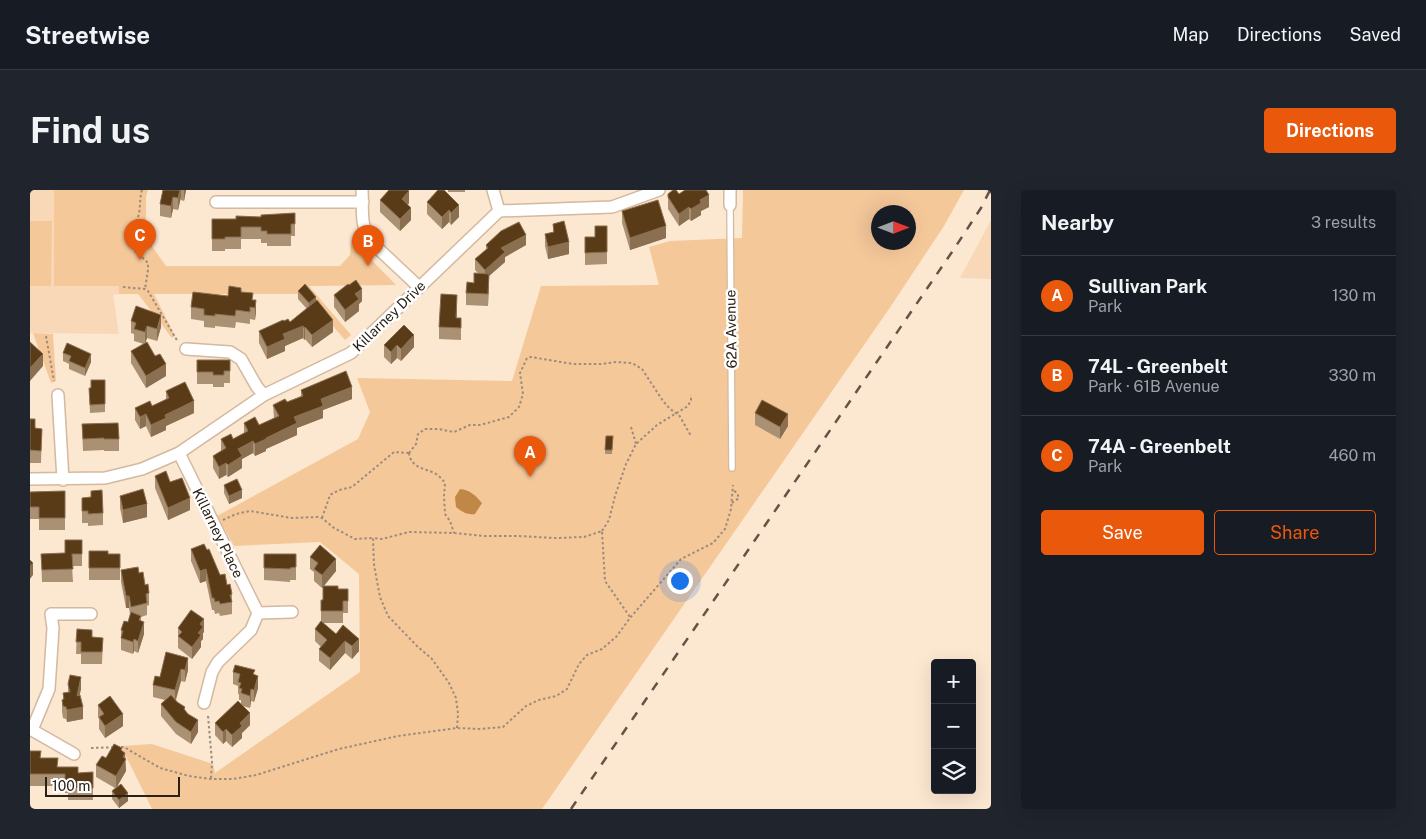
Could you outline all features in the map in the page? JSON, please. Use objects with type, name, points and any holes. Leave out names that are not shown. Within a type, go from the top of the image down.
[{"type":"street","points":[[362,190],[364,231],[370,241],[419,287]]},
{"type":"street","points":[[493,190],[499,211],[612,207],[659,190]]},
{"type":"street","name":"62A Avenue","points":[[730,190],[730,205]]},
{"type":"street","points":[[216,202],[362,202]]},
{"type":"street","name":"Killarney Drive","points":[[30,479],[104,478],[142,469],[179,453],[264,395],[351,353],[499,211]]},
{"type":"street","points":[[182,345],[230,352],[241,359],[257,387],[264,395]]},
{"type":"street","points":[[58,395],[63,480]]},
{"type":"street","name":"Killarney Place","points":[[179,453],[258,613]]},
{"type":"street","points":[[204,703],[212,672],[218,662],[251,630],[258,613],[292,612]]},
{"type":"street","points":[[74,754],[31,731],[49,689],[53,628],[51,614],[92,614]]},
{"type":"lane","name":"62A Avenue","points":[[730,205],[732,468]]},
{"type":"path","points":[[142,190],[139,198],[140,210],[138,218],[130,231],[129,242],[133,250],[148,263],[145,289]]},
{"type":"path","points":[[123,287],[145,289],[150,293],[182,345]]},
{"type":"path","points":[[46,336],[54,381]]},
{"type":"path","points":[[409,453],[416,444],[418,434],[425,429],[454,432],[470,425],[480,425],[509,417],[519,407],[523,394],[520,373],[527,358],[531,356],[573,364],[632,363],[642,368],[663,401],[679,415],[691,436]]},
{"type":"path","points":[[630,618],[605,581],[602,531],[609,520],[630,453],[636,444],[658,425],[688,406],[691,395]]},
{"type":"path","points":[[631,426],[636,444]]},
{"type":"path","points":[[322,518],[330,495],[339,490],[352,487],[394,452],[409,453]]},
{"type":"path","points":[[409,453],[410,458],[420,468],[436,474],[445,483],[445,514],[454,533]]},
{"type":"path","points":[[91,748],[124,747],[160,768],[189,776],[233,780],[256,775],[339,749],[398,736],[457,728],[503,727],[526,706],[539,700],[556,696],[567,689],[579,664],[587,655],[602,649],[616,638],[630,618],[681,559],[713,543],[725,529],[732,503],[733,485]]},
{"type":"path","points":[[732,503],[739,498],[738,493],[733,490]]},
{"type":"path","points":[[220,521],[236,514],[250,511],[292,518],[322,518],[334,528],[355,539],[382,539],[409,532],[556,538],[584,537],[602,531]]},
{"type":"path","points":[[373,538],[374,565],[380,597],[388,616],[432,659],[449,683],[456,698],[457,728]]},
{"type":"path","points":[[208,716],[212,762],[211,779]]},
{"type":"shaded area","points":[[30,190],[119,190],[119,294],[113,295],[119,334],[30,333]]},
{"type":"shaded area","points":[[54,190],[148,190],[146,197],[146,238],[166,266],[340,266],[350,255],[351,239],[396,285],[309,286],[351,335],[345,340],[305,294],[154,294],[175,336],[172,338],[138,294],[119,294],[119,286],[54,286]]},
{"type":"shaded area","points":[[743,190],[964,190],[944,226],[889,309],[542,809],[152,809],[121,746],[152,744],[213,764],[215,773],[360,672],[359,574],[320,542],[234,546],[217,516],[358,439],[370,412],[357,378],[512,381],[541,286],[659,285],[649,247],[670,241],[742,238]]},
{"type":"shaded area","points":[[991,220],[991,279],[960,278]]},
{"type":"shaded area","points":[[30,221],[52,221],[51,286],[30,286]]},
{"type":"shaded area","points":[[33,333],[53,334],[56,381],[51,383]]},
{"type":"shaded area","points":[[460,489],[472,493],[482,503],[475,514],[465,513],[456,507],[455,497]]},
{"type":"building","points":[[163,190],[180,190],[178,198],[173,197],[171,206],[160,204]]},
{"type":"building","points":[[389,190],[409,191],[402,199],[411,208],[400,219],[380,200]]},
{"type":"building","points":[[438,190],[444,190],[459,205],[451,213],[449,210],[442,217],[427,202]]},
{"type":"building","points":[[676,190],[679,194],[685,190],[706,190],[709,195],[700,200],[701,203],[691,209],[689,207],[679,214],[668,197],[668,194]]},
{"type":"building","points":[[658,200],[666,226],[630,238],[622,211]]},
{"type":"building","points":[[295,213],[295,224],[291,224],[291,234],[267,234],[267,231],[261,231],[261,227],[241,227],[241,237],[212,239],[212,219],[236,219],[236,216],[261,217],[261,215]]},
{"type":"building","points":[[564,221],[569,242],[548,247],[545,234],[554,232],[553,224]]},
{"type":"building","points":[[519,222],[526,235],[501,248],[505,252],[485,270],[475,259],[488,248],[486,245],[501,231]]},
{"type":"building","points":[[595,226],[607,226],[607,252],[585,253],[585,237],[595,237]]},
{"type":"building","points":[[474,273],[489,274],[488,294],[466,293],[467,282],[474,283]]},
{"type":"building","points":[[356,280],[362,289],[355,294],[359,299],[345,310],[334,295]]},
{"type":"building","points":[[305,284],[316,297],[309,303],[298,291]]},
{"type":"building","points":[[229,286],[241,288],[241,292],[253,293],[252,300],[256,300],[255,308],[250,307],[250,312],[236,310],[235,316],[215,314],[215,316],[204,315],[204,309],[191,307],[193,292],[228,296]]},
{"type":"building","points":[[441,294],[457,295],[456,318],[461,318],[461,328],[439,327]]},
{"type":"building","points":[[317,300],[333,320],[312,335],[303,326],[283,334],[285,339],[267,347],[259,331],[283,320],[288,319],[290,322]]},
{"type":"building","points":[[136,306],[161,315],[157,329],[147,326],[145,332],[134,329],[136,323],[131,321]]},
{"type":"building","points":[[404,325],[414,335],[401,349],[397,345],[391,352],[384,345]]},
{"type":"building","points":[[30,342],[43,354],[30,368]]},
{"type":"building","points":[[147,342],[155,356],[160,354],[166,364],[146,376],[131,351]]},
{"type":"building","points":[[67,343],[91,354],[85,368],[69,361],[71,356],[63,353]]},
{"type":"building","points":[[197,360],[230,360],[230,371],[224,371],[224,375],[213,375],[213,372],[197,372]]},
{"type":"building","points":[[346,371],[352,387],[321,399],[323,406],[294,417],[297,423],[266,439],[255,444],[253,441],[238,449],[242,456],[228,465],[226,463],[219,467],[213,456],[226,448],[221,439],[231,434],[233,439],[248,431],[244,423],[255,417],[259,425],[279,416],[273,405],[285,399],[287,402],[303,396],[301,390]]},
{"type":"building","points":[[91,380],[105,380],[105,404],[90,405],[89,388],[91,388]]},
{"type":"building","points":[[185,382],[194,401],[165,415],[166,418],[151,425],[146,414],[140,417],[135,408],[150,401],[152,406],[169,398],[166,391]]},
{"type":"building","points":[[762,400],[788,414],[780,427],[755,413]]},
{"type":"building","points":[[30,419],[35,419],[35,428],[42,429],[41,451],[30,450]]},
{"type":"building","points":[[118,423],[119,439],[83,439],[82,424]]},
{"type":"building","points":[[606,436],[613,436],[612,450],[605,450]]},
{"type":"building","points":[[166,471],[170,482],[182,478],[190,498],[168,508],[155,476]]},
{"type":"building","points":[[237,479],[242,490],[229,496],[224,485]]},
{"type":"building","points":[[143,489],[147,504],[123,510],[120,496]]},
{"type":"building","points":[[102,490],[103,513],[88,514],[88,511],[82,511],[82,498],[91,497],[91,491]]},
{"type":"building","points":[[65,491],[65,518],[39,518],[39,507],[30,507],[30,492]]},
{"type":"building","points":[[65,540],[82,540],[82,554],[72,554],[73,569],[42,570],[41,554],[65,553]]},
{"type":"building","points":[[204,544],[207,550],[209,549],[220,575],[225,574],[227,585],[230,584],[232,602],[220,604],[219,601],[215,602],[214,598],[212,598],[206,569],[200,571],[191,549]]},
{"type":"building","points":[[320,545],[336,559],[322,575],[314,569],[318,563],[310,557]]},
{"type":"building","points":[[89,551],[108,551],[108,554],[120,554],[120,568],[89,568]]},
{"type":"building","points":[[264,554],[296,554],[296,567],[290,569],[264,568]]},
{"type":"building","points":[[138,567],[139,573],[143,572],[145,585],[148,584],[149,593],[146,594],[147,603],[131,607],[129,596],[126,596],[121,570]]},
{"type":"building","points":[[323,586],[338,586],[338,589],[348,589],[348,601],[343,601],[343,611],[321,611]]},
{"type":"building","points":[[191,610],[204,619],[200,624],[203,627],[198,633],[201,635],[192,647],[178,636],[182,632],[178,628]]},
{"type":"building","points":[[131,612],[141,616],[139,620],[144,622],[138,641],[134,639],[133,642],[121,638],[124,621],[128,622]]},
{"type":"building","points":[[321,621],[336,634],[343,625],[359,639],[352,646],[345,641],[330,658],[319,649],[327,640],[315,629]]},
{"type":"building","points":[[77,629],[92,630],[92,637],[103,638],[102,652],[81,652],[81,642],[76,642]]},
{"type":"building","points":[[166,652],[188,658],[185,670],[181,669],[175,690],[153,685],[155,676],[160,677]]},
{"type":"building","points":[[235,665],[255,670],[253,674],[258,676],[254,690],[251,689],[250,696],[241,693],[242,689],[239,688],[241,683],[238,682],[240,674],[233,672]]},
{"type":"building","points":[[70,675],[81,677],[77,696],[80,695],[83,707],[67,710],[63,706],[62,700],[64,699],[63,693],[70,692],[68,684]]},
{"type":"building","points":[[171,695],[185,707],[184,709],[188,714],[198,720],[191,732],[176,722],[161,704]]},
{"type":"building","points":[[110,696],[123,714],[105,726],[99,717],[104,714],[98,705]]},
{"type":"building","points":[[238,701],[250,713],[240,723],[242,726],[232,735],[226,729],[223,732],[215,723]]},
{"type":"building","points":[[114,744],[122,748],[121,750],[125,753],[123,757],[126,759],[116,776],[96,765],[102,756],[106,758]]},
{"type":"building","points":[[30,751],[41,751],[40,758],[58,758],[57,767],[78,767],[78,773],[93,772],[93,788],[68,788],[65,774],[30,774]]},
{"type":"building","points":[[121,784],[128,793],[119,800],[112,791]]},
{"type":"railway","points":[[571,809],[952,252],[981,208],[990,190]]},
{"type":"place","name":"74A - Greenbelt","points":[[140,260]]},
{"type":"place","name":"74L - Greenbelt","points":[[368,266]]},
{"type":"place","name":"Sullivan Park","points":[[530,477]]}]
